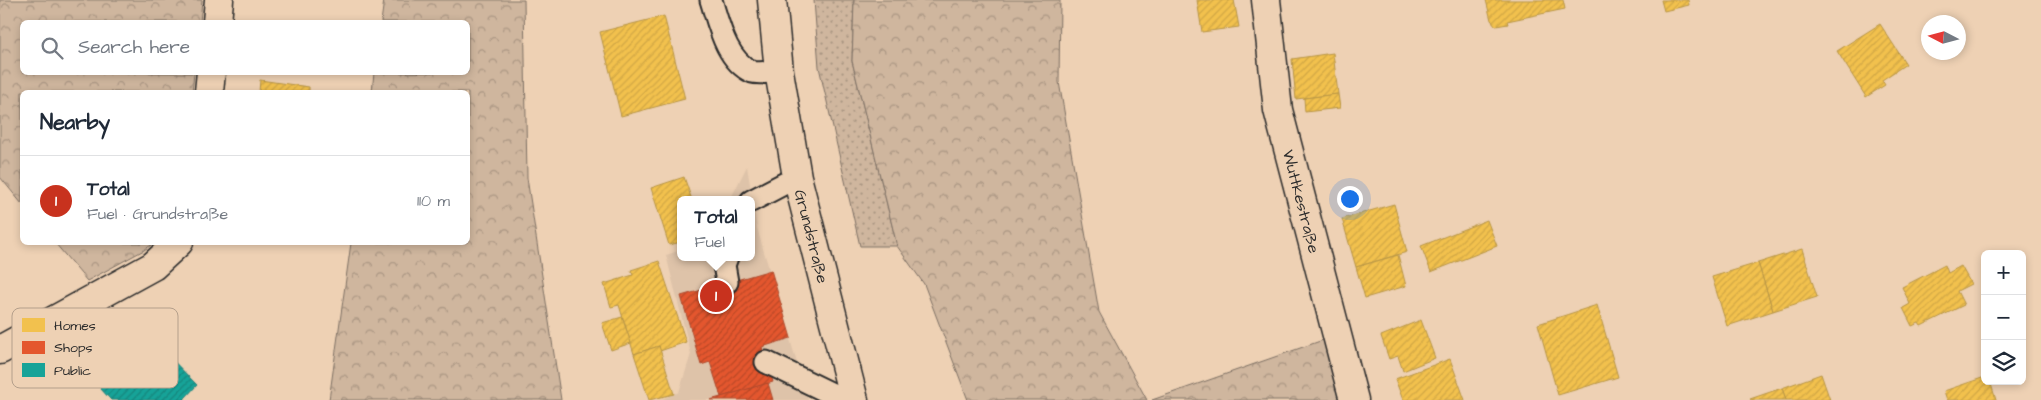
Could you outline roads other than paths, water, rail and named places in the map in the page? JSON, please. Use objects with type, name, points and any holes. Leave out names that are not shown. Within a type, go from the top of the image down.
[{"type":"street","points":[[217,20],[219,0]]},
{"type":"street","name":"Grundstraße","points":[[772,0],[779,71],[797,176],[854,400]]},
{"type":"street","name":"Wuttkestraße","points":[[1266,0],[1278,110],[1354,400]]},
{"type":"street","points":[[209,90],[211,75]]},
{"type":"street","points":[[76,308],[153,266],[176,245]]},
{"type":"street","points":[[0,350],[12,343]]},
{"type":"lane","points":[[712,0],[719,26],[733,57],[753,72],[779,71]]},
{"type":"lane","points":[[755,199],[797,176]]},
{"type":"lane","points":[[726,261],[724,265],[728,282]]},
{"type":"lane","points":[[766,362],[830,393],[854,400]]},
{"type":"place","name":"Total","points":[[716,296]]}]
